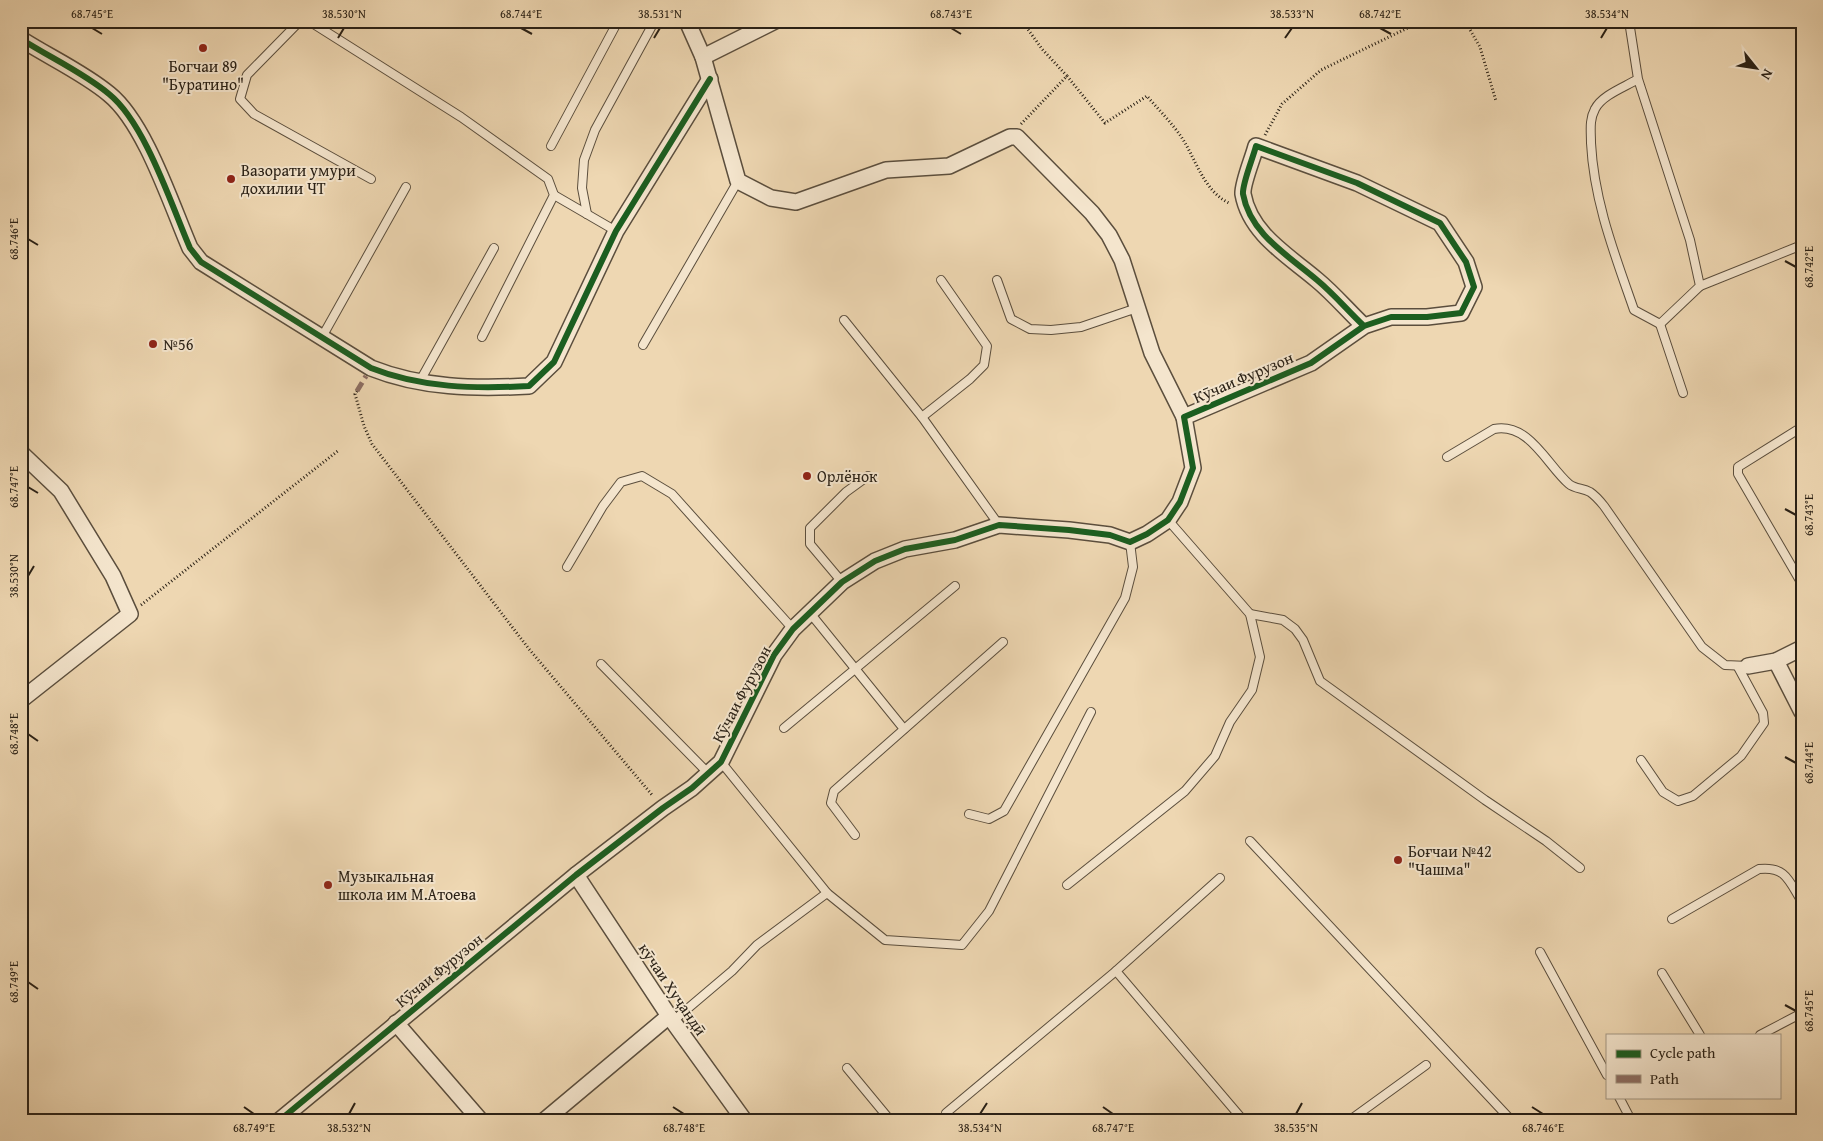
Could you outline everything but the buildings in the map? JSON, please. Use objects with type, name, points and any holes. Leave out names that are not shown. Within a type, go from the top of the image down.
[{"type":"street","points":[[687,21],[703,57],[738,181],[771,198],[796,202],[886,170],[949,166],[1010,137],[1017,137],[1092,214],[1109,235],[1122,260],[1152,353],[1184,417]]},
{"type":"street","points":[[703,57],[775,21]]},
{"type":"street","points":[[21,39],[109,94],[130,115],[142,137],[190,248],[201,262],[371,368],[395,377],[476,389],[529,386],[554,362],[616,231],[710,79]]},
{"type":"street","points":[[1256,146],[1243,192],[1248,212],[1266,237],[1318,281],[1364,326]]},
{"type":"street","name":"Кӯчаи Фурузон","points":[[280,1120],[576,875],[662,808],[692,788],[720,762],[774,655],[793,629],[842,582],[875,561],[905,549],[955,540],[999,525],[1110,535],[1130,542],[1168,520],[1180,502],[1193,468],[1184,417],[1310,363],[1364,326],[1391,317],[1427,317],[1461,313],[1474,287],[1466,262],[1440,223],[1358,183],[1256,146]]},
{"type":"street","points":[[21,453],[61,491],[113,576],[130,614],[21,700]]},
{"type":"street","points":[[1743,667],[1776,661],[1802,648]]},
{"type":"street","points":[[1776,661],[1802,712]]},
{"type":"street","name":"кӯчаи Хуҷандӣ","points":[[576,875],[671,1019],[744,1120]]},
{"type":"street","points":[[545,1120],[671,1019]]},
{"type":"street","points":[[396,1023],[480,1120]]},
{"type":"lane","points":[[300,21],[247,75],[240,99],[254,114],[371,179]]},
{"type":"lane","points":[[309,21],[460,117],[548,179],[554,195],[616,231]]},
{"type":"lane","points":[[551,146],[618,21]]},
{"type":"lane","points":[[1629,21],[1638,79],[1690,240],[1700,286]]},
{"type":"lane","points":[[587,214],[582,188],[584,160],[596,130],[654,22]]},
{"type":"lane","points":[[1638,79],[1595,107],[1590,120],[1593,173],[1603,221],[1634,310],[1660,324],[1683,392]]},
{"type":"lane","points":[[643,345],[738,181]]},
{"type":"lane","points":[[322,337],[406,187]]},
{"type":"lane","points":[[482,337],[554,195]]},
{"type":"lane","points":[[1660,324],[1700,286],[1802,245]]},
{"type":"lane","points":[[420,381],[494,248]]},
{"type":"lane","points":[[922,417],[970,379],[984,365],[988,346],[941,280]]},
{"type":"lane","points":[[996,280],[1011,319],[1039,331],[1081,327],[1137,308]]},
{"type":"lane","points":[[844,320],[922,417],[999,525]]},
{"type":"lane","points":[[1447,457],[1494,429],[1502,428],[1515,431],[1529,440],[1570,485],[1590,492],[1604,506],[1702,647],[1721,663],[1743,667],[1763,713],[1764,724],[1740,756],[1693,796],[1678,801],[1663,792],[1641,760]]},
{"type":"lane","points":[[1801,428],[1738,467],[1738,474],[1802,584]]},
{"type":"lane","points":[[567,568],[603,506],[621,482],[642,476],[672,494],[793,629]]},
{"type":"lane","points":[[842,582],[810,544],[810,528],[846,492],[868,476]]},
{"type":"lane","points":[[1067,885],[1185,791],[1215,756],[1230,722],[1252,690],[1260,657],[1250,614],[1168,520]]},
{"type":"lane","points":[[969,814],[989,819],[1004,811],[1125,598],[1133,567],[1130,542]]},
{"type":"lane","points":[[784,728],[955,586]]},
{"type":"lane","points":[[810,613],[904,729]]},
{"type":"lane","points":[[1250,614],[1283,620],[1295,629],[1303,640],[1320,681],[1485,800],[1546,840],[1580,868]]},
{"type":"lane","points":[[856,835],[831,803],[834,791],[1003,642]]},
{"type":"lane","points":[[601,664],[708,773]]},
{"type":"lane","points":[[720,762],[827,893],[885,940],[962,945],[989,911],[1091,712]]},
{"type":"lane","points":[[1250,841],[1511,1120]]},
{"type":"lane","points":[[1672,919],[1759,869],[1771,868],[1784,872],[1802,902]]},
{"type":"lane","points":[[946,1113],[1116,971],[1220,878]]},
{"type":"lane","points":[[671,1019],[732,971],[757,945],[827,893]]},
{"type":"lane","points":[[1540,952],[1606,1073]]},
{"type":"lane","points":[[1116,971],[1243,1120]]},
{"type":"lane","points":[[1662,973],[1699,1034]]},
{"type":"lane","points":[[1762,1034],[1802,1013]]},
{"type":"lane","points":[[1350,1120],[1426,1065]]},
{"type":"lane","points":[[847,1068],[890,1120]]},
{"type":"lane","points":[[1620,1098],[1631,1120]]},
{"type":"path","points":[[1022,21],[1042,49],[1067,76],[1105,123],[1147,96],[1180,135],[1206,182],[1224,201],[1248,212]]},
{"type":"path","points":[[1256,146],[1282,104],[1320,70],[1422,21]]},
{"type":"path","points":[[1465,21],[1480,47],[1496,102]]},
{"type":"path","points":[[1010,137],[1067,76]]},
{"type":"path","points":[[357,391],[355,394],[364,426],[372,444],[529,649],[662,808]]},
{"type":"path","points":[[130,614],[340,450]]},
{"type":"marked path","points":[[357,391],[366,376]]},
{"type":"cycle path","points":[[21,39],[89,79],[109,94],[122,107],[134,124],[156,165],[190,248],[201,262],[371,368],[409,380],[448,386],[529,386],[554,362],[616,231],[710,79]]},
{"type":"cycle path","points":[[280,1120],[576,875],[692,788],[721,762],[774,655],[793,629],[842,582],[875,561],[905,549],[955,540],[999,525],[1110,535],[1130,542],[1147,534],[1168,520],[1180,502],[1193,468],[1184,417],[1311,363],[1364,326],[1391,317],[1427,317],[1461,313],[1474,287],[1466,262],[1440,223],[1357,183],[1256,146],[1243,190],[1247,208],[1254,221],[1272,243],[1323,285],[1364,326]]},
{"type":"place","name":"Богчаи 89 \"Буратино\"","points":[[203,48]]},
{"type":"place","name":"Вазорати умури дохилии ЧТ","points":[[231,179]]},
{"type":"place","name":"№56","points":[[153,344]]},
{"type":"place","name":"Орлёнок","points":[[807,476]]},
{"type":"place","name":"Боғчаи №42 \"Чашма\"","points":[[1398,860]]},
{"type":"place","name":"Музыкальная школа им М.Атоева","points":[[328,885]]}]
